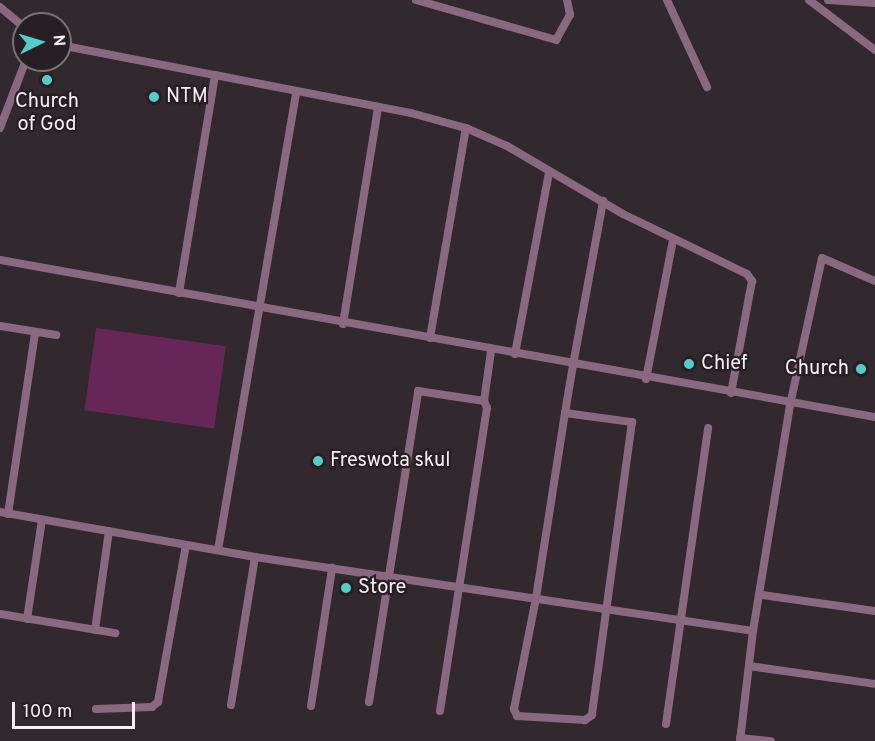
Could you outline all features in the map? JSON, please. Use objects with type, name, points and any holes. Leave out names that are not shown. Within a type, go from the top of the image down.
[{"type":"street","points":[[416,0],[556,40],[570,15],[567,0]]},
{"type":"street","points":[[667,0],[707,87]]},
{"type":"street","points":[[809,0],[875,50]]},
{"type":"street","points":[[828,0],[875,3]]},
{"type":"street","points":[[0,8],[12,18]]},
{"type":"street","points":[[72,47],[296,93],[378,107],[466,128],[673,240],[751,276],[731,393]]},
{"type":"street","points":[[0,128],[21,72]]},
{"type":"street","points":[[179,293],[214,75]]},
{"type":"street","points":[[218,550],[296,93]]},
{"type":"street","points":[[343,324],[378,107]]},
{"type":"street","points":[[430,338],[466,128]]},
{"type":"street","points":[[515,354],[549,172]]},
{"type":"street","points":[[565,413],[632,422],[590,718],[517,716],[514,709],[536,598],[565,413],[573,365],[603,201]]},
{"type":"street","points":[[646,379],[673,240]]},
{"type":"street","points":[[771,741],[740,739],[753,631],[762,595],[790,405],[822,258],[875,281]]},
{"type":"street","points":[[0,260],[790,405],[875,417]]},
{"type":"street","points":[[0,326],[56,335]]},
{"type":"street","points":[[35,333],[4,513],[255,557],[753,631]]},
{"type":"street","points":[[440,711],[487,408],[484,401],[490,351]]},
{"type":"street","points":[[369,702],[391,577],[418,391],[484,401]]},
{"type":"street","points":[[666,724],[708,428]]},
{"type":"street","points":[[27,619],[42,520]]},
{"type":"street","points":[[95,630],[109,531]]},
{"type":"street","points":[[96,710],[152,707],[158,702],[186,545]]},
{"type":"street","points":[[231,705],[255,557]]},
{"type":"street","points":[[311,706],[332,568]]},
{"type":"street","points":[[762,595],[875,611]]},
{"type":"street","points":[[0,614],[115,633]]},
{"type":"street","points":[[749,666],[875,684]]},
{"type":"shaded area","points":[[96,328],[226,346],[214,428],[84,410]]},
{"type":"place","name":"Church of God","points":[[47,80]]},
{"type":"place","name":"NTM","points":[[154,97]]},
{"type":"place","name":"Chief","points":[[689,364]]},
{"type":"place","name":"Church","points":[[861,369]]},
{"type":"place","name":"Freswota skul","points":[[318,461]]},
{"type":"place","name":"Store","points":[[346,588]]}]
